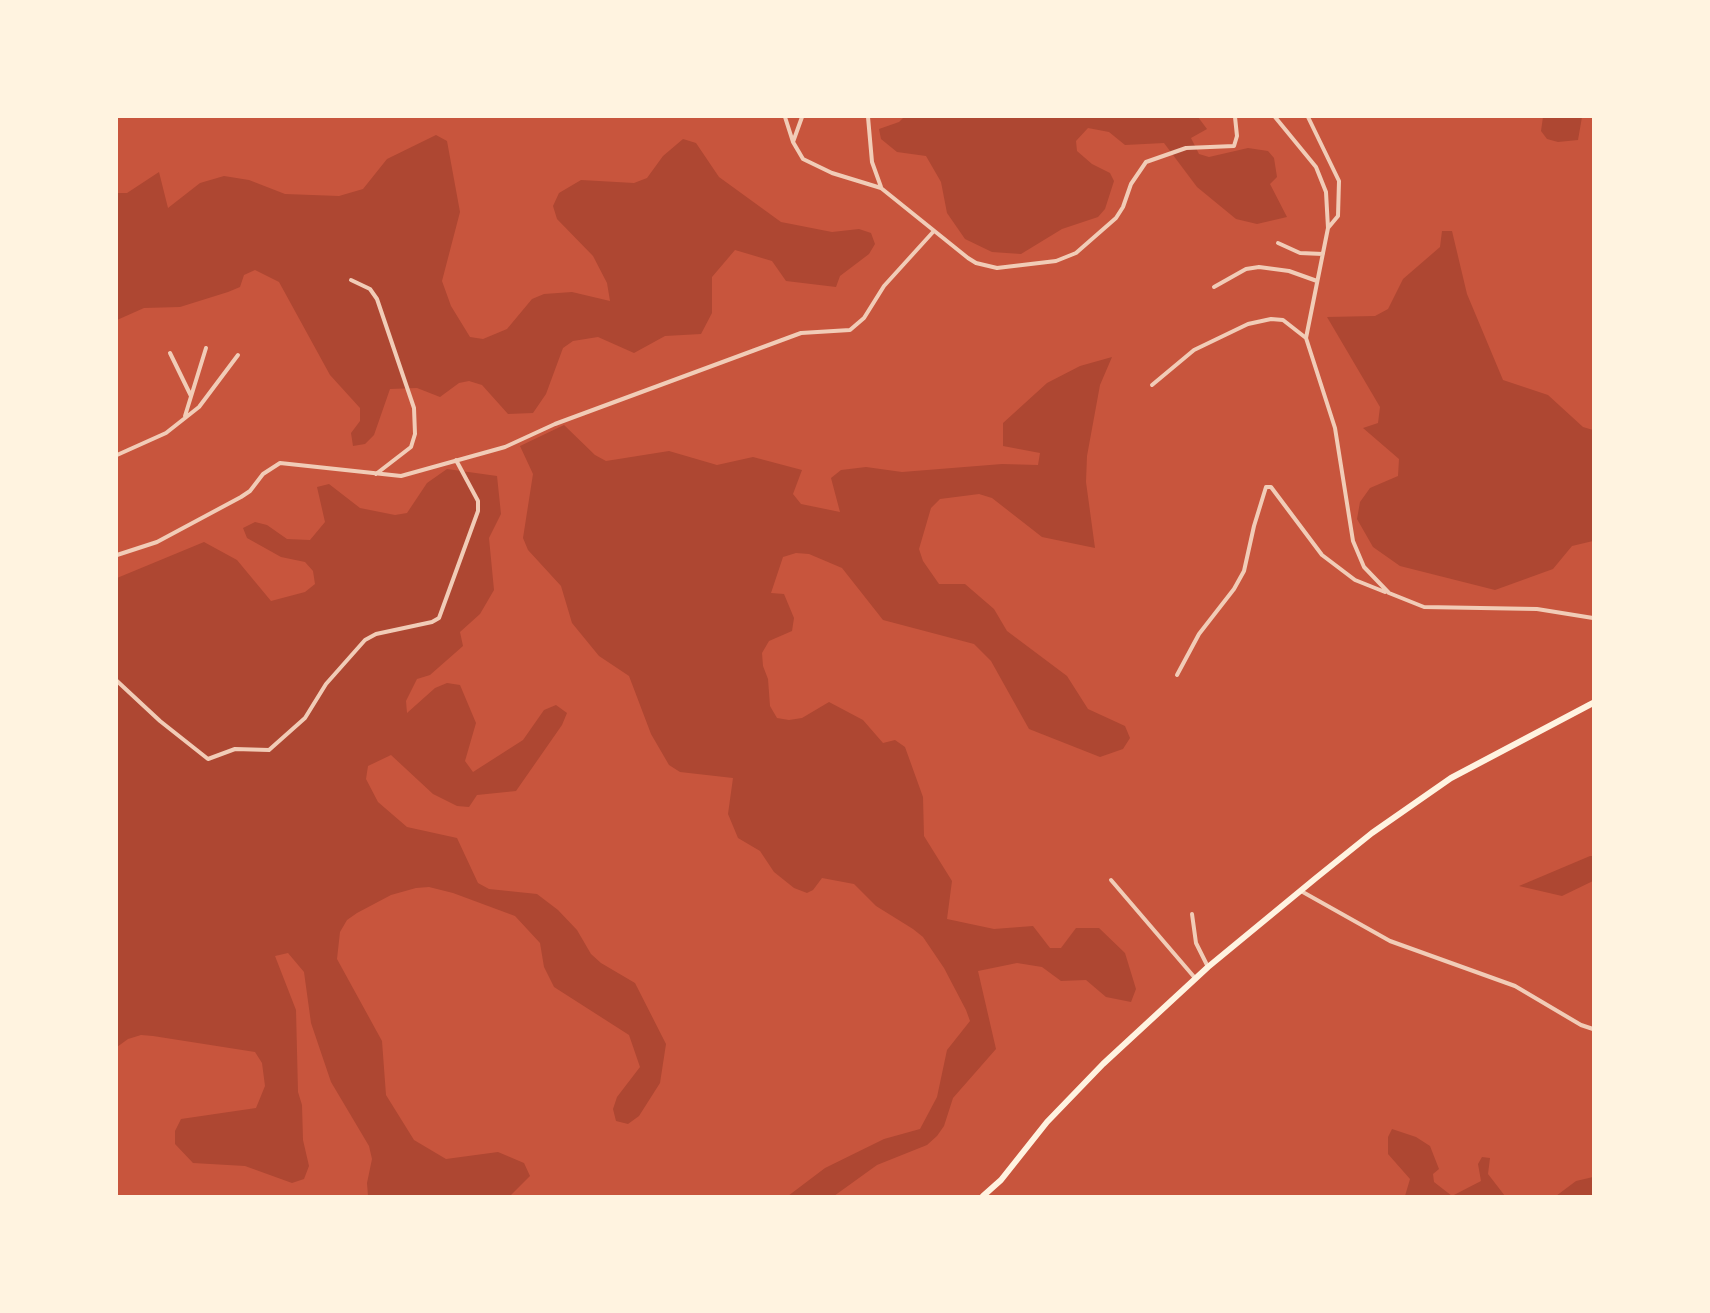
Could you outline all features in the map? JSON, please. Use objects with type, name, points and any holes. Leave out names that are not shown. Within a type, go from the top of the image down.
[{"type":"main road","points":[[983,1196],[1000,1180],[1071,1096],[1208,967],[1300,891],[1425,795],[1479,763],[1593,704]]},
{"type":"street","points":[[785,117],[793,142],[803,159],[811,165],[881,188],[933,232],[976,263],[988,267],[1022,266],[1067,258],[1088,245],[1116,218],[1123,207],[1131,184],[1146,162],[1185,148],[1234,146],[1237,136],[1235,117]]},
{"type":"street","points":[[793,142],[802,117]]},
{"type":"street","points":[[868,117],[872,162],[881,188]]},
{"type":"street","points":[[1275,117],[1320,175],[1328,202],[1328,228],[1306,338],[1335,428],[1357,555],[1364,567],[1389,593]]},
{"type":"street","points":[[1308,117],[1339,181],[1338,216],[1328,228]]},
{"type":"street","points":[[117,555],[157,542],[241,497],[250,491],[263,474],[280,463],[374,475],[401,476],[505,447],[555,424],[801,333],[850,330],[864,318],[884,286],[933,232]]},
{"type":"street","points":[[1278,243],[1300,253],[1323,254]]},
{"type":"street","points":[[1214,287],[1251,268],[1270,267],[1317,281]]},
{"type":"street","points":[[351,280],[370,289],[377,299],[414,408],[415,434],[411,447],[374,475]]},
{"type":"street","points":[[1152,385],[1194,350],[1248,324],[1270,319],[1282,320],[1306,338]]},
{"type":"street","points":[[185,417],[206,348]]},
{"type":"street","points":[[170,353],[191,397]]},
{"type":"street","points":[[117,455],[166,433],[201,406],[238,355]]},
{"type":"street","points":[[117,681],[160,721],[208,759],[235,749],[269,750],[305,718],[326,684],[365,640],[376,634],[432,622],[439,618],[478,511],[478,501],[456,460]]},
{"type":"street","points":[[1177,675],[1199,634],[1234,590],[1244,571],[1266,487],[1271,487],[1313,545],[1335,566],[1355,580],[1424,608],[1537,609],[1593,618]]},
{"type":"street","points":[[1111,880],[1148,925],[1180,958],[1195,979]]},
{"type":"street","points":[[1300,891],[1390,941],[1515,986],[1581,1025],[1593,1029]]},
{"type":"street","points":[[1192,914],[1196,943],[1208,967]]},
{"type":"shaded area","points":[[904,117],[1198,117],[1207,129],[1191,138],[1199,154],[1209,157],[1248,148],[1268,151],[1274,158],[1277,177],[1270,184],[1287,217],[1257,224],[1236,219],[1197,187],[1164,143],[1125,145],[1109,132],[1088,128],[1076,141],[1077,151],[1092,164],[1110,173],[1114,181],[1105,209],[1098,217],[1062,229],[1021,254],[992,252],[965,239],[947,213],[941,182],[926,156],[897,152],[881,139],[879,129],[899,122]]},
{"type":"shaded area","points":[[1543,117],[1582,117],[1578,140],[1558,142],[1547,139],[1541,131]]},
{"type":"shaded area","points":[[436,135],[447,141],[460,212],[442,281],[451,306],[470,337],[483,339],[507,329],[532,299],[544,294],[572,292],[610,301],[607,283],[593,256],[557,219],[553,206],[559,193],[581,180],[634,183],[647,178],[663,156],[683,139],[696,143],[719,177],[781,222],[832,232],[859,229],[871,233],[875,244],[869,254],[840,276],[836,287],[786,281],[772,261],[735,250],[712,277],[712,313],[701,334],[665,336],[634,353],[598,337],[573,341],[563,348],[546,394],[533,413],[508,414],[482,385],[469,381],[459,383],[440,397],[417,388],[390,389],[374,435],[365,444],[353,446],[351,433],[360,421],[360,408],[330,375],[279,282],[255,270],[244,275],[240,287],[228,292],[180,307],[144,308],[117,320],[117,193],[127,193],[159,172],[168,208],[200,183],[224,176],[249,180],[285,194],[339,196],[363,189],[387,159]]},
{"type":"shaded area","points":[[1442,231],[1452,231],[1467,294],[1503,380],[1548,395],[1583,427],[1593,430],[1593,541],[1572,546],[1553,569],[1495,590],[1400,566],[1373,547],[1357,519],[1360,502],[1370,488],[1398,476],[1399,459],[1363,428],[1378,423],[1380,407],[1327,317],[1375,316],[1388,309],[1403,279],[1440,247]]},
{"type":"shaded area","points":[[1112,357],[1100,385],[1087,456],[1086,482],[1095,548],[1042,537],[992,498],[979,494],[940,499],[931,508],[919,549],[923,561],[939,584],[965,584],[994,609],[1007,631],[1067,676],[1088,709],[1125,726],[1130,738],[1123,749],[1100,757],[1029,729],[991,661],[974,644],[883,620],[842,568],[809,554],[796,553],[783,557],[771,593],[784,594],[794,618],[792,631],[769,641],[762,653],[763,666],[768,679],[770,706],[777,718],[789,720],[802,718],[829,702],[863,720],[883,743],[895,740],[905,747],[923,797],[924,836],[952,881],[947,919],[994,929],[1033,926],[1050,948],[1061,948],[1076,928],[1099,928],[1125,953],[1136,989],[1131,1002],[1106,997],[1086,980],[1061,981],[1042,967],[1017,963],[978,971],[996,1049],[953,1098],[944,1126],[937,1136],[927,1145],[877,1165],[834,1196],[788,1196],[825,1168],[884,1139],[920,1129],[937,1097],[947,1050],[970,1021],[944,968],[923,937],[876,906],[854,884],[822,878],[813,890],[807,893],[794,888],[774,872],[760,851],[738,838],[728,814],[733,778],[680,772],[669,765],[651,734],[629,676],[599,656],[572,623],[561,586],[528,550],[523,538],[533,474],[520,446],[564,425],[595,455],[606,461],[669,451],[717,465],[753,457],[802,470],[793,494],[801,504],[840,512],[831,478],[841,470],[866,467],[902,472],[1002,464],[1038,465],[1040,453],[1003,446],[1003,423],[1047,383],[1080,366]]},
{"type":"shaded area","points":[[447,469],[497,476],[501,514],[489,538],[494,590],[480,614],[460,632],[463,646],[430,675],[417,679],[406,701],[407,713],[435,688],[447,683],[460,685],[476,723],[465,761],[473,772],[523,740],[544,710],[556,705],[567,713],[562,725],[516,791],[477,795],[469,807],[457,806],[433,794],[391,755],[368,766],[366,779],[378,802],[407,827],[457,838],[478,883],[489,889],[537,894],[558,910],[577,930],[591,954],[601,963],[635,983],[666,1044],[660,1083],[639,1116],[628,1124],[616,1121],[613,1109],[617,1097],[640,1067],[629,1035],[554,987],[544,967],[540,943],[515,916],[453,893],[429,887],[416,888],[391,895],[357,913],[347,920],[340,932],[337,959],[382,1041],[386,1095],[414,1140],[446,1159],[498,1152],[524,1163],[530,1176],[510,1196],[368,1196],[367,1183],[372,1159],[369,1146],[331,1082],[311,1023],[304,972],[288,953],[275,956],[296,1010],[298,1092],[302,1105],[303,1140],[309,1166],[304,1179],[292,1183],[245,1166],[193,1163],[175,1144],[175,1131],[181,1119],[256,1108],[265,1086],[262,1063],[255,1052],[141,1035],[128,1039],[117,1047],[117,578],[204,542],[237,560],[271,601],[305,592],[315,584],[313,571],[305,562],[281,557],[247,538],[243,528],[255,522],[267,525],[287,539],[310,540],[325,522],[317,487],[329,484],[360,508],[395,515],[407,513],[427,483]]},
{"type":"shaded area","points":[[1593,856],[1593,881],[1562,896],[1519,886]]},
{"type":"shaded area","points":[[1392,1129],[1416,1137],[1430,1146],[1439,1169],[1433,1174],[1434,1182],[1452,1196],[1405,1196],[1410,1179],[1388,1154],[1388,1137]]},
{"type":"shaded area","points":[[1482,1157],[1490,1158],[1488,1174],[1505,1196],[1452,1196],[1481,1181],[1478,1164]]},
{"type":"shaded area","points":[[1593,1177],[1593,1196],[1556,1196],[1576,1181]]}]
